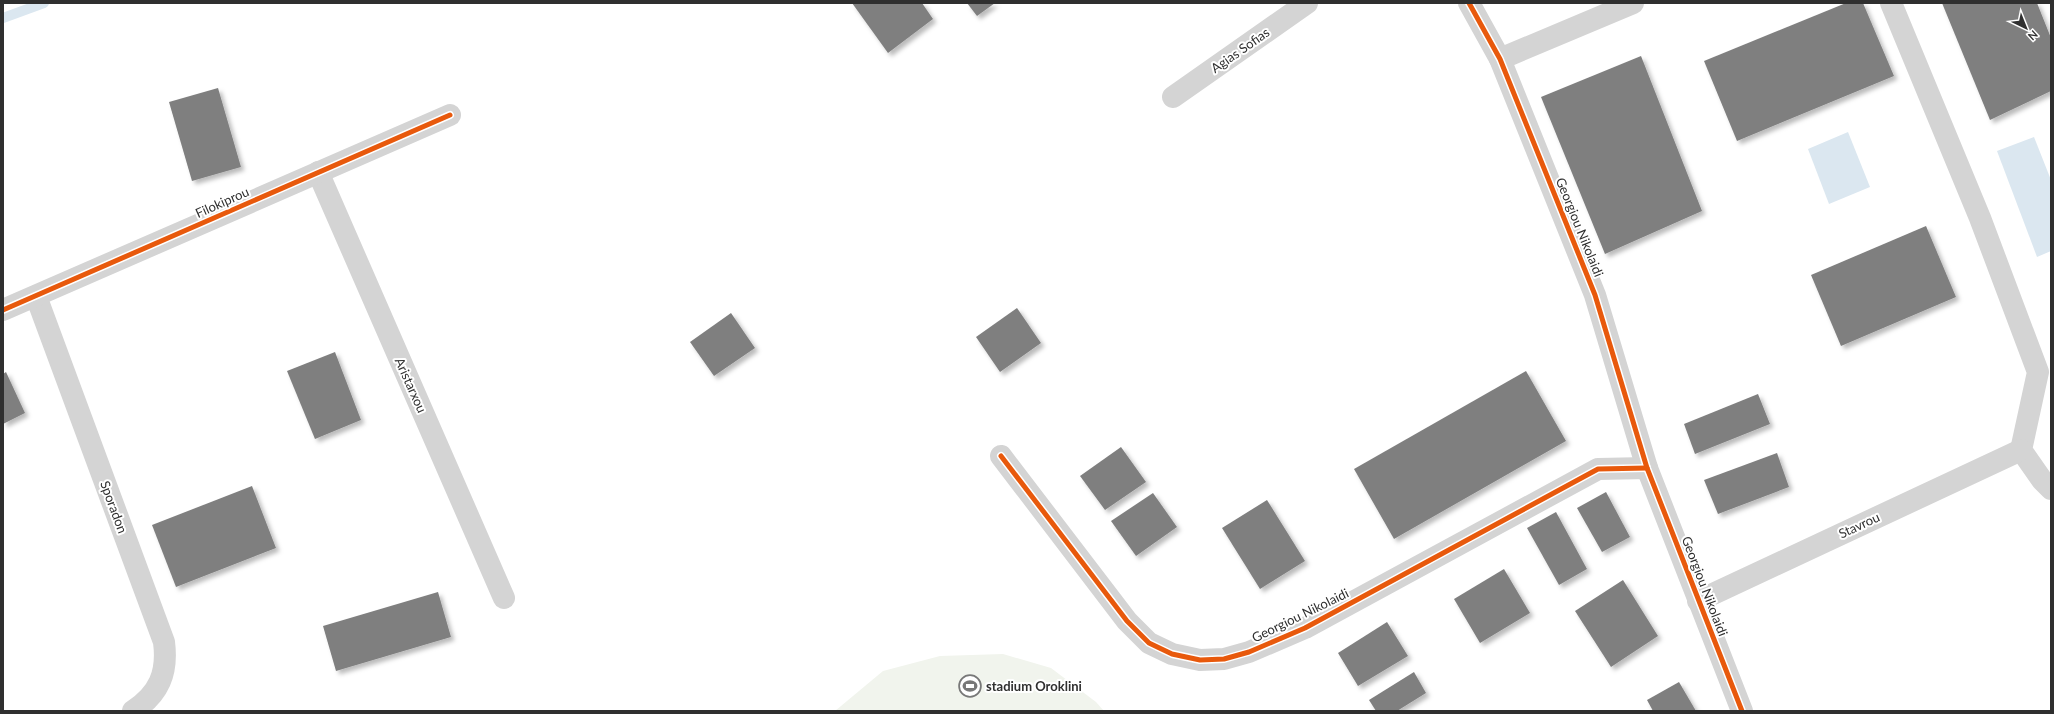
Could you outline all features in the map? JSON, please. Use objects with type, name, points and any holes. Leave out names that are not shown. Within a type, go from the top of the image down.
[{"type":"street","name":"Agias Sofias","points":[[1173,97],[1307,3]]},
{"type":"street","name":"Georgiou Nikolaidi","points":[[1469,3],[1500,59],[1595,296],[1647,468],[1742,711]]},
{"type":"street","points":[[1500,59],[1633,3]]},
{"type":"street","points":[[1891,3],[1980,218],[2038,372],[2020,450],[2042,480],[2051,489]]},
{"type":"street","name":"Filokiprou","points":[[3,310],[450,114]]},
{"type":"street","name":"Aristarxou","points":[[318,172],[504,598]]},
{"type":"street","name":"Sporadon","points":[[36,296],[164,642],[166,658],[163,674],[157,688],[147,700],[133,711]]},
{"type":"street","name":"Stavrou","points":[[1698,601],[2020,450]]},
{"type":"street","name":"Georgiou Nikolaidi","points":[[1001,456],[1133,626],[1149,643],[1172,654],[1200,660],[1224,659],[1249,652],[1305,628],[1598,469],[1647,468]]},
{"type":"shaded area","points":[[1848,132],[1870,187],[1829,204],[1808,149]]},
{"type":"shaded area","points":[[2034,137],[2051,180],[2051,251],[2037,257],[1997,151]]},
{"type":"shaded area","name":"stadium Oroklini","points":[[1003,654],[1051,668],[1096,702],[1104,711],[835,711],[883,671],[940,656]]},
{"type":"building","points":[[852,3],[922,3],[933,19],[888,53]]},
{"type":"building","points":[[967,3],[995,3],[977,16]]},
{"type":"building","points":[[1846,3],[1863,3],[1894,76],[1737,141],[1704,61]]},
{"type":"building","points":[[1942,3],[2037,3],[2051,38],[2051,91],[1990,120]]},
{"type":"building","points":[[1641,56],[1702,211],[1605,254],[1541,97]]},
{"type":"building","points":[[218,88],[241,167],[192,181],[169,102]]},
{"type":"building","points":[[1926,226],[1956,297],[1841,346],[1811,275]]},
{"type":"building","points":[[1017,308],[1041,343],[1000,372],[976,337]]},
{"type":"building","points":[[731,313],[755,348],[714,376],[690,342]]},
{"type":"building","points":[[335,352],[361,420],[315,439],[287,371]]},
{"type":"building","points":[[1526,371],[1566,441],[1394,539],[1354,469]]},
{"type":"building","points":[[6,372],[25,413],[3,424],[3,374]]},
{"type":"building","points":[[1758,394],[1770,424],[1695,454],[1684,424]]},
{"type":"building","points":[[1121,447],[1146,482],[1105,510],[1080,476]]},
{"type":"building","points":[[1777,453],[1789,487],[1718,514],[1704,480]]},
{"type":"building","points":[[252,486],[276,548],[176,587],[152,525]]},
{"type":"building","points":[[1606,492],[1630,537],[1602,552],[1577,508]]},
{"type":"building","points":[[1153,493],[1177,527],[1136,556],[1111,521]]},
{"type":"building","points":[[1267,500],[1305,561],[1260,589],[1222,528]]},
{"type":"building","points":[[1556,512],[1587,569],[1559,585],[1527,528]]},
{"type":"building","points":[[1504,569],[1530,613],[1480,643],[1454,599]]},
{"type":"building","points":[[1623,580],[1658,636],[1611,667],[1575,611]]},
{"type":"building","points":[[438,592],[451,637],[336,671],[323,626]]},
{"type":"building","points":[[1387,622],[1408,656],[1358,686],[1338,653]]},
{"type":"building","points":[[1414,672],[1426,693],[1397,711],[1376,711],[1369,700]]},
{"type":"building","points":[[1679,682],[1696,711],[1653,711],[1647,700]]},
{"type":"waterway","points":[[3,18],[44,3]]},
{"type":"cycle path","points":[[1469,3],[1500,59],[1595,295],[1647,468],[1742,711]]},
{"type":"cycle path","points":[[3,310],[450,115]]},
{"type":"cycle path","points":[[1001,456],[1127,621],[1149,643],[1172,654],[1200,660],[1224,659],[1249,652],[1305,628],[1598,469],[1647,468]]},
{"type":"place","name":"stadium Oroklini","points":[[970,686]]}]
